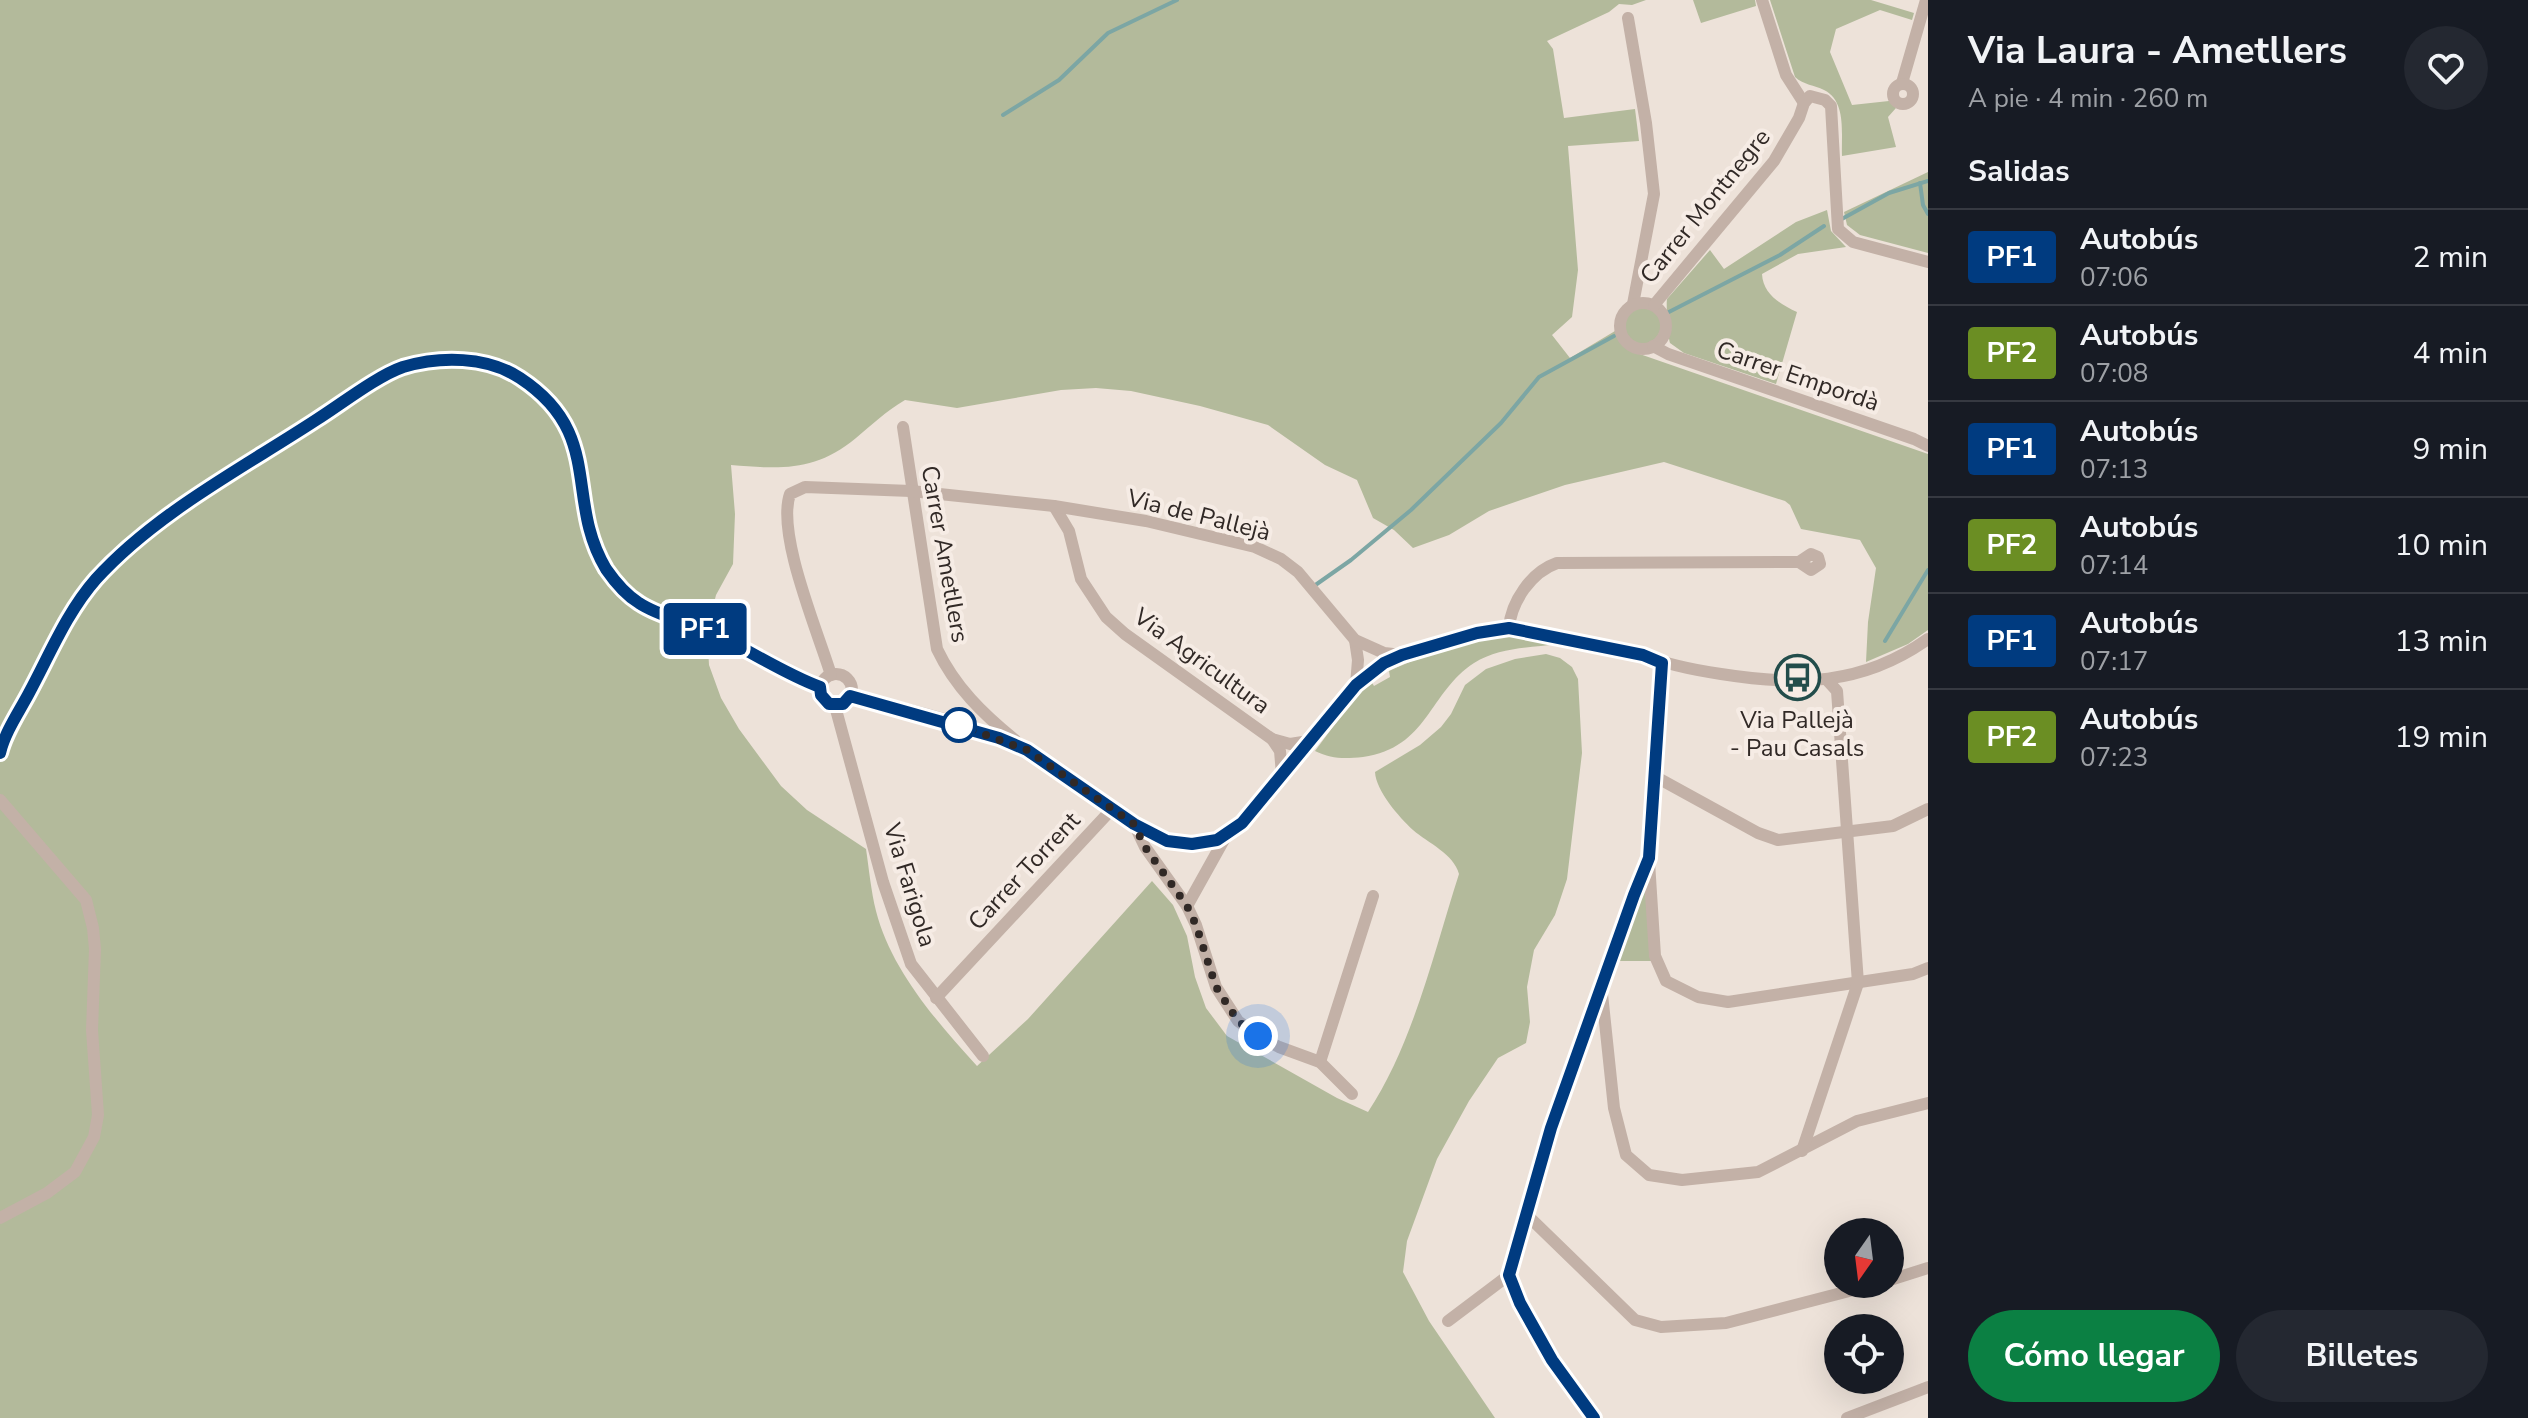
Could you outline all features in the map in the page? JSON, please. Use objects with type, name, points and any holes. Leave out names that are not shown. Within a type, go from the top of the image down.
[{"type":"street","points":[[1762,0],[1786,75],[1804,103],[1810,96],[1825,100],[1831,106],[1838,229],[1853,242],[1928,262]]},
{"type":"street","points":[[1902,83],[1926,0]]},
{"type":"street","points":[[1628,18],[1646,123],[1654,194],[1633,304]]},
{"type":"street","name":"Carrer Montnegre","points":[[1654,305],[1774,161],[1799,118],[1804,103]]},
{"type":"street","points":[[1633,304],[1654,305],[1664,315],[1665,333],[1653,346],[1635,348],[1622,336],[1620,319],[1624,310],[1633,304]]},
{"type":"street","name":"Carrer Empordà","points":[[1653,346],[1928,446]]},
{"type":"street","points":[[0,753],[74,606],[130,545],[364,389],[400,368],[428,361],[458,359],[496,366],[520,378],[554,408],[569,431],[579,457],[595,549],[621,589],[641,605],[717,635],[820,687]]},
{"type":"street","name":"Carrer Ametllers","points":[[903,427],[937,649],[964,693],[1027,750]]},
{"type":"street","name":"Via de Pallejà","points":[[831,675],[794,560],[785,516],[790,494],[805,487],[911,491],[1054,506],[1146,521],[1268,552],[1298,572],[1355,640],[1384,653],[1402,655]]},
{"type":"street","name":"Via Agricultura","points":[[1054,506],[1069,531],[1081,579],[1106,617],[1125,634],[1272,739],[1290,744],[1309,741]]},
{"type":"street","points":[[1069,531],[1079,520],[1092,514]]},
{"type":"street","points":[[1509,628],[1514,604],[1538,573],[1557,563],[1799,562]]},
{"type":"street","points":[[850,696],[965,727],[1027,750],[1134,824],[1158,837],[1192,844],[1217,840],[1242,823],[1356,685],[1384,663],[1477,633],[1509,628],[1643,655],[1662,663],[1797,683],[1827,680],[1887,662],[1928,639]]},
{"type":"street","points":[[1355,640],[1358,660],[1356,685]]},
{"type":"street","points":[[1662,663],[1649,858],[1655,956],[1666,981],[1698,997],[1728,1002],[1913,974],[1928,968]]},
{"type":"street","points":[[831,675],[846,678],[851,686],[850,696],[843,704],[835,706],[823,699],[820,687],[824,679],[831,675]]},
{"type":"street","points":[[1802,1151],[1858,983],[1837,691],[1827,680]]},
{"type":"street","name":"Via Farigola","points":[[835,706],[883,882],[911,964],[983,1056]]},
{"type":"street","name":"Via Agricultura","points":[[1272,739],[1280,751],[1282,774]]},
{"type":"street","points":[[1656,777],[1758,833],[1778,840],[1893,826],[1928,809]]},
{"type":"street","points":[[0,800],[86,900],[95,949],[92,1051],[98,1115],[94,1137],[75,1172],[47,1193],[0,1218]]},
{"type":"street","name":"Carrer Torrent","points":[[936,998],[1112,809]]},
{"type":"street","points":[[1134,824],[1145,847],[1187,906],[1216,987],[1238,1021],[1279,1047],[1320,1062],[1352,1094]]},
{"type":"street","points":[[1187,906],[1227,835]]},
{"type":"street","points":[[1594,1418],[1552,1360],[1520,1303],[1509,1275],[1551,1128],[1649,858]]},
{"type":"street","points":[[1320,1062],[1373,896]]},
{"type":"street","points":[[1601,991],[1614,1108],[1626,1155],[1649,1175],[1682,1180],[1758,1172],[1857,1121],[1928,1103]]},
{"type":"street","points":[[1526,1214],[1635,1320],[1661,1327],[1726,1323],[1824,1298]]},
{"type":"street","points":[[1904,1276],[1928,1268]]},
{"type":"street","points":[[1448,1321],[1509,1275]]},
{"type":"street","points":[[1847,1418],[1928,1387]]},
{"type":"green space","points":[[0,0],[1646,0],[1632,5],[1619,4],[1609,12],[1547,41],[1553,49],[1564,118],[1635,109],[1639,141],[1568,146],[1578,270],[1572,317],[1552,335],[1570,358],[1615,331],[1619,341],[1631,351],[1928,454],[1928,630],[1908,644],[1866,662],[1876,568],[1860,540],[1801,529],[1785,501],[1664,462],[1565,485],[1489,511],[1449,535],[1413,548],[1394,530],[1373,518],[1357,480],[1325,465],[1268,425],[1131,391],[1096,388],[1061,390],[957,408],[905,400],[841,449],[811,463],[781,467],[731,465],[735,514],[733,564],[716,595],[707,631],[709,665],[721,698],[739,729],[781,786],[807,810],[866,849],[876,911],[892,954],[931,1013],[977,1066],[1028,1019],[1152,881],[1173,905],[1187,936],[1195,977],[1206,1008],[1227,1036],[1368,1112],[1398,1057],[1410,1027],[1459,874],[1446,855],[1413,830],[1395,811],[1379,787],[1375,772],[1420,745],[1441,727],[1465,685],[1486,669],[1515,659],[1546,654],[1560,658],[1572,667],[1578,679],[1582,753],[1567,879],[1555,915],[1534,950],[1527,987],[1530,1022],[1526,1043],[1498,1058],[1469,1101],[1437,1159],[1407,1241],[1403,1272],[1429,1321],[1495,1418],[0,1418]]},
{"type":"green space","points":[[1693,0],[1755,0],[1756,6],[1701,23]]},
{"type":"green space","points":[[1770,0],[1871,0],[1914,13],[1912,20],[1880,10],[1836,29],[1830,52],[1852,105],[1889,101],[1896,108],[1888,117],[1896,147],[1842,156],[1840,110],[1831,95],[1795,77]]},
{"type":"green space","points":[[1928,172],[1928,253],[1860,235],[1847,225],[1844,212]]},
{"type":"green space","points":[[1827,210],[1831,231],[1846,247],[1798,254],[1762,274],[1769,293],[1797,312],[1776,384],[1684,353],[1670,343],[1667,299],[1710,250],[1724,269],[1796,222]]},
{"type":"green space","points":[[1642,306],[1655,312],[1661,325],[1655,338],[1642,344],[1629,338],[1623,325],[1629,312]]},
{"type":"green space","points":[[1512,635],[1558,644],[1504,651],[1474,663],[1459,675],[1415,731],[1385,752],[1344,758],[1315,751],[1358,693],[1371,681],[1374,686],[1390,677],[1389,671],[1449,648]]},
{"type":"green space","points":[[1645,888],[1652,961],[1615,961],[1641,889]]},
{"type":"waterway","points":[[1003,115],[1059,80],[1108,33],[1177,0]]},
{"type":"waterway","points":[[1840,220],[1889,193],[1928,181]]},
{"type":"waterway","points":[[1920,183],[1923,205],[1928,214]]},
{"type":"waterway","points":[[1665,314],[1780,255],[1824,226]]},
{"type":"waterway","points":[[1314,586],[1411,510],[1501,423],[1539,377],[1614,336]]},
{"type":"waterway","points":[[1885,641],[1928,570]]},
{"type":"bus line","name":"PF1","points":[[0,753],[74,606],[130,545],[188,504],[400,368],[428,361],[458,359],[496,366],[520,378],[554,408],[569,431],[579,457],[595,549],[621,589],[641,605],[694,624],[820,687],[821,695],[829,704],[843,704],[850,696],[868,700],[965,727],[1027,750],[1134,824],[1179,844],[1217,840],[1234,830],[1356,685],[1384,663],[1402,655],[1477,633],[1509,628],[1643,655],[1662,663],[1649,858],[1551,1128],[1509,1275],[1520,1303],[1552,1360],[1594,1418]]},
{"type":"place","name":"Via Pallejà - Pau Casals","points":[[1797,678]]},
{"type":"route","points":[[959,725],[1027,750],[1134,824],[1145,847],[1187,906],[1216,987],[1238,1021],[1258,1036]]}]
